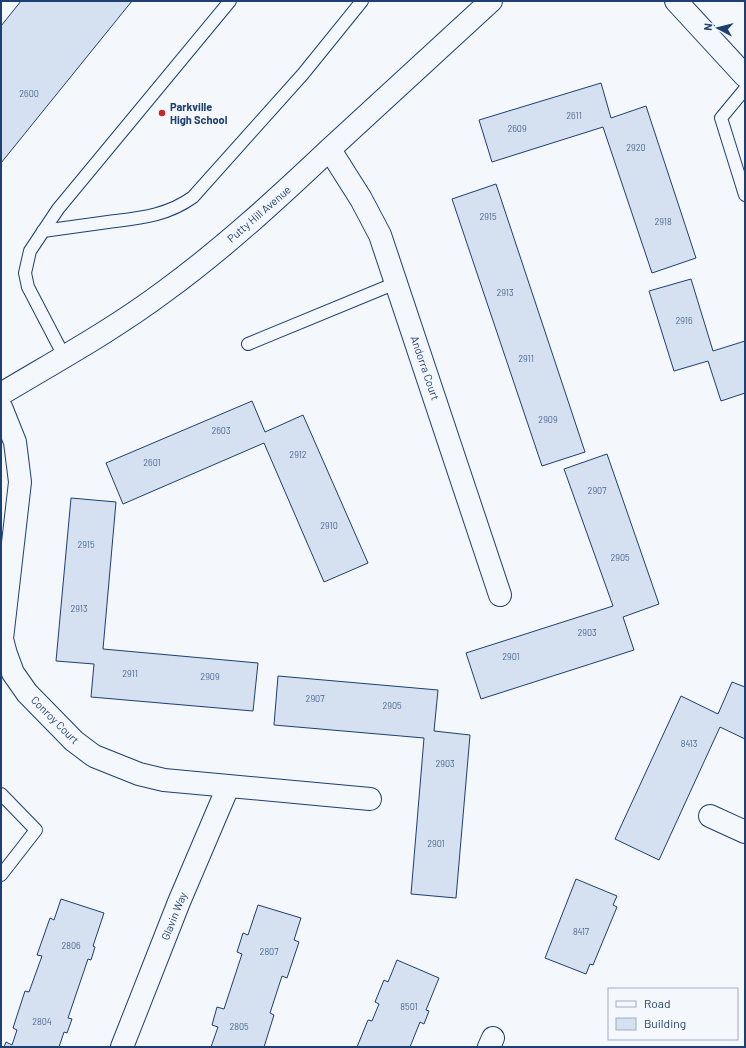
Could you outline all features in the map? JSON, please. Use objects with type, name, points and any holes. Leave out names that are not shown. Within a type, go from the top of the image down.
[{"type":"street","name":"Putty Hill Avenue","points":[[1,394],[119,323],[164,292],[244,229],[491,1]]},
{"type":"street","points":[[676,1],[745,76]]},
{"type":"street","name":"Andorra Court","points":[[330,150],[361,199],[380,235],[455,455],[500,595]]},
{"type":"street","name":"Conroy Court","points":[[1,407],[15,442],[20,482],[2,639],[13,673],[27,693],[74,741],[94,756],[133,772],[164,780],[370,799]]},
{"type":"street","name":"Glavin Way","points":[[122,1047],[178,902],[228,787]]},
{"type":"street","points":[[710,816],[745,832]]},
{"type":"lane","points":[[64,356],[28,287],[25,273],[30,251],[58,209],[230,1]]},
{"type":"lane","points":[[43,231],[145,217],[167,212],[182,205],[193,197],[303,74],[362,1]]},
{"type":"lane","points":[[745,89],[721,118],[745,194]]},
{"type":"lane","points":[[248,344],[396,283]]},
{"type":"lane","points":[[1,794],[36,830],[1,875]]},
{"type":"building","points":[[21,1],[132,1],[1,163],[1,26]]},
{"type":"building","points":[[601,83],[611,118],[646,106],[696,258],[652,273],[603,127],[492,162],[479,120]]},
{"type":"building","points":[[496,184],[585,452],[542,466],[452,199]]},
{"type":"building","points":[[691,279],[713,351],[745,341],[745,393],[721,401],[708,361],[674,371],[649,291]]},
{"type":"building","points":[[252,401],[265,432],[303,415],[368,563],[324,582],[264,443],[123,504],[106,463]]},
{"type":"building","points":[[607,454],[659,604],[623,617],[634,650],[481,699],[466,653],[613,606],[564,469]]},
{"type":"building","points":[[71,498],[116,502],[103,649],[258,663],[253,711],[91,697],[94,664],[56,661]]},
{"type":"building","points":[[278,676],[438,690],[434,731],[470,735],[456,898],[411,894],[424,738],[274,725]]},
{"type":"building","points":[[732,682],[745,687],[745,739],[720,727],[659,860],[615,839],[681,696],[718,714]]},
{"type":"building","points":[[576,879],[617,896],[613,905],[617,907],[593,965],[590,964],[586,974],[545,958]]},
{"type":"building","points":[[61,899],[104,913],[93,946],[95,947],[91,960],[88,959],[68,1018],[72,1019],[67,1033],[64,1032],[59,1047],[4,1047],[6,1042],[12,1045],[17,1030],[13,1028],[25,991],[29,992],[42,956],[37,955],[50,918],[54,920]]},
{"type":"building","points":[[258,905],[301,918],[294,940],[299,942],[287,978],[282,976],[270,1013],[274,1015],[264,1047],[211,1047],[218,1027],[212,1025],[217,1007],[224,1009],[242,954],[237,952],[243,933],[248,935]]},
{"type":"building","points":[[397,960],[439,978],[426,1010],[429,1011],[424,1024],[420,1022],[410,1047],[357,1047],[368,1020],[372,1021],[379,1004],[375,1002],[384,980],[388,982]]},
{"type":"place","name":"Parkville High School","points":[[162,113]]}]
